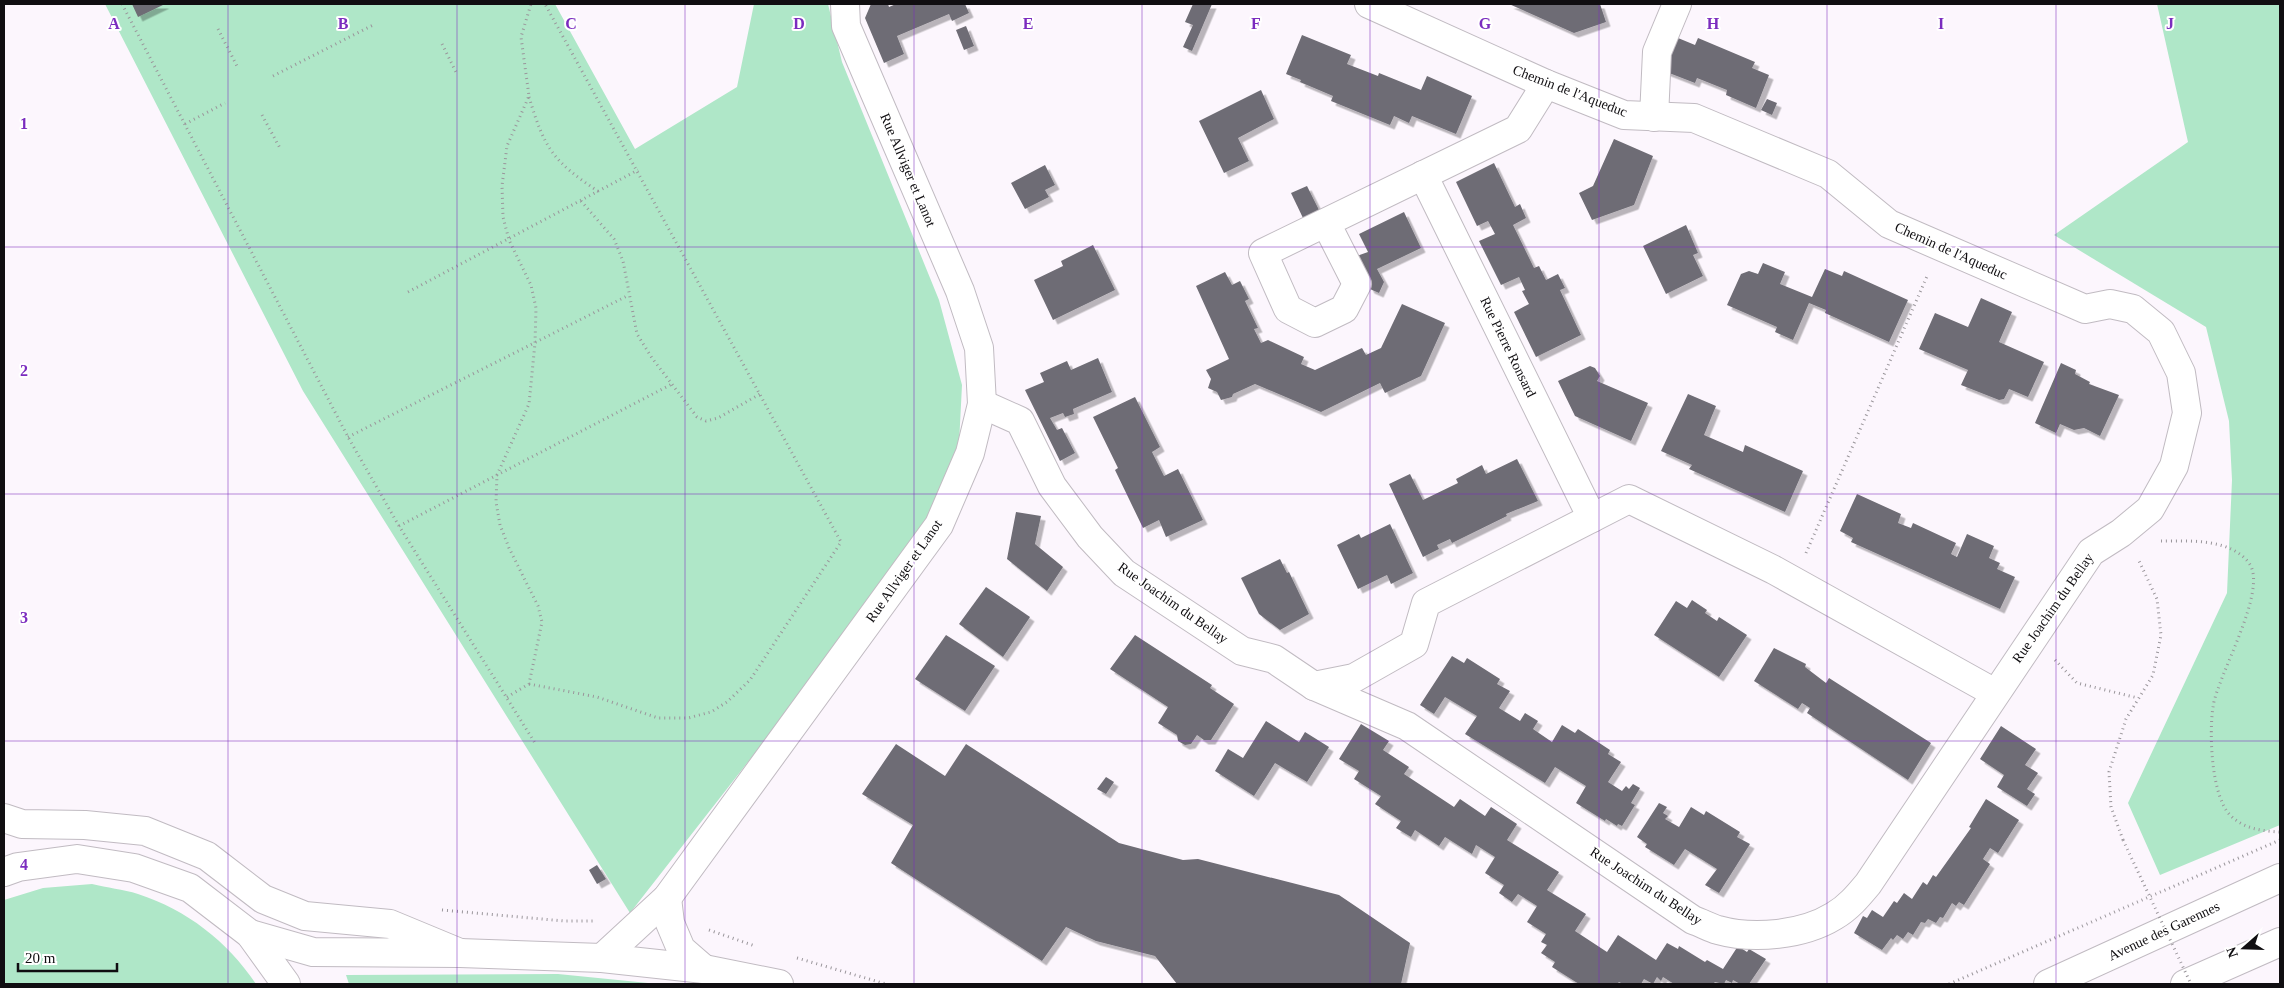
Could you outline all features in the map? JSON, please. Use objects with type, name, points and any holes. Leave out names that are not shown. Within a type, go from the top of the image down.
[{"type":"street","name":"Rue Allviger et Lanot","points":[[602,958],[667,898],[940,524],[970,452],[982,404],[979,348],[960,291],[846,26],[845,4]]},
{"type":"street","name":"Chemin de l'Aqueduc","points":[[1369,4],[1546,84],[1624,115],[1694,118],[1828,174],[1890,224],[2084,309],[2110,304],[2133,309],[2162,332],[2181,373],[2187,413],[2174,466],[2150,508],[2121,533]]},
{"type":"street","points":[[1654,116],[1657,52],[1677,4]]},
{"type":"street","points":[[1326,223],[1518,129],[1546,84]]},
{"type":"street","name":"Rue Pierre Ronsard","points":[[1423,176],[1592,518]]},
{"type":"street","name":"Rue Joachim du Bellay","points":[[982,404],[1020,421],[1052,486],[1090,537],[1124,573],[1242,651],[1274,659],[1314,686],[1407,726],[1694,920],[1719,930],[1764,935],[1811,925],[1834,916],[1853,901],[1868,884],[2091,552],[2121,533]]},
{"type":"street","points":[[1314,686],[1354,678],[1414,644],[1426,603],[1629,499],[1794,581],[1995,694]]},
{"type":"street","points":[[4,818],[22,824],[85,825],[145,831],[207,856],[262,899],[305,916],[390,924],[460,953]]},
{"type":"street","points":[[8,866],[77,858],[134,868],[190,888],[250,934],[286,984]]},
{"type":"street","name":"Avenue des Garennes","points":[[2048,984],[2280,878]]},
{"type":"street","points":[[667,898],[670,923],[681,949],[704,969]]},
{"type":"street","points":[[250,934],[313,952],[460,953],[602,958],[704,969],[779,984]]},
{"type":"street","points":[[2185,984],[2280,942]]},
{"type":"path","points":[[122,4],[348,437],[399,526],[535,743]]},
{"type":"path","points":[[531,4],[521,37],[529,96],[540,132],[552,153],[569,172],[599,192]]},
{"type":"path","points":[[507,697],[529,684],[597,697],[658,718],[688,718],[711,712],[727,702],[750,680],[841,542],[545,4]]},
{"type":"path","points":[[273,76],[375,24]]},
{"type":"path","points":[[218,29],[237,66]]},
{"type":"path","points":[[442,44],[456,72]]},
{"type":"path","points":[[529,96],[507,146],[502,194],[503,217],[509,240],[531,284],[536,308],[535,343],[529,404],[496,475],[496,502],[500,525],[508,548],[538,606],[542,622],[529,684]]},
{"type":"path","points":[[185,124],[225,103]]},
{"type":"path","points":[[262,115],[281,150]]},
{"type":"path","points":[[408,292],[638,170]]},
{"type":"path","points":[[581,201],[614,239],[623,260],[637,334],[696,417],[706,421],[718,418],[760,394]]},
{"type":"path","points":[[1794,581],[1940,246]]},
{"type":"path","points":[[348,437],[629,295]]},
{"type":"path","points":[[399,526],[672,384]]},
{"type":"path","points":[[2121,533],[2143,566],[2157,599],[2161,635],[2153,675],[2126,718],[2109,772],[2111,807],[2123,840],[2191,984]]},
{"type":"path","points":[[2121,533],[2143,540],[2203,541],[2236,551],[2250,564],[2255,586],[2213,706],[2212,754],[2217,791],[2231,816],[2257,831],[2280,832]]},
{"type":"path","points":[[2033,636],[2077,683],[2138,698]]},
{"type":"path","points":[[1949,984],[2280,840]]},
{"type":"path","points":[[667,898],[700,927],[756,946]]},
{"type":"path","points":[[436,910],[564,921],[605,921]]},
{"type":"path","points":[[793,957],[886,984]]},
{"type":"green space","points":[[105,4],[555,4],[635,149],[737,87],[754,4],[828,4],[842,62],[939,300],[962,385],[959,444],[933,514],[801,694],[630,913],[303,391]]},
{"type":"green space","points":[[2157,4],[2280,4],[2280,825],[2160,875],[2128,803],[2227,593],[2232,480],[2229,421],[2206,327],[2054,235],[2188,142]]},
{"type":"green space","points":[[92,884],[138,894],[189,918],[219,941],[245,968],[256,984],[4,984],[4,900],[43,888]]},
{"type":"green space","points":[[558,974],[658,984],[349,984],[346,975]]},
{"type":"building","points":[[132,4],[165,4],[138,17]]},
{"type":"building","points":[[871,4],[888,4],[889,7],[896,4],[965,4],[969,13],[952,21],[949,14],[897,36],[904,54],[884,63],[865,18]]},
{"type":"building","points":[[1193,4],[1212,4],[1192,51],[1183,47],[1193,25],[1185,22]]},
{"type":"building","points":[[1509,4],[1600,4],[1606,22],[1574,33]]},
{"type":"building","points":[[966,26],[974,46],[964,50],[956,30]]},
{"type":"building","points":[[1302,35],[1351,55],[1347,64],[1378,76],[1379,73],[1421,90],[1427,76],[1472,96],[1456,134],[1412,116],[1409,123],[1394,116],[1390,125],[1331,101],[1333,96],[1286,74]]},
{"type":"building","points":[[1678,38],[1695,45],[1698,38],[1755,62],[1752,68],[1769,75],[1756,108],[1726,95],[1727,90],[1697,78],[1695,83],[1664,71]]},
{"type":"building","points":[[1261,90],[1274,119],[1238,138],[1249,161],[1224,173],[1199,121]]},
{"type":"building","points":[[1767,99],[1777,103],[1772,115],[1761,110]]},
{"type":"building","points":[[1614,139],[1653,156],[1634,205],[1592,220],[1579,193],[1593,186]]},
{"type":"building","points":[[1494,163],[1515,207],[1520,204],[1526,218],[1513,225],[1534,268],[1539,266],[1546,280],[1558,274],[1565,288],[1560,290],[1581,335],[1536,357],[1514,312],[1529,304],[1522,291],[1525,290],[1519,277],[1501,285],[1479,241],[1495,234],[1488,221],[1477,226],[1456,182]]},
{"type":"building","points":[[1045,165],[1055,185],[1045,190],[1049,197],[1025,209],[1011,183]]},
{"type":"building","points":[[1307,186],[1319,210],[1303,218],[1291,193]]},
{"type":"building","points":[[1404,212],[1421,248],[1377,269],[1384,282],[1379,293],[1370,289],[1354,257],[1368,252],[1359,234]]},
{"type":"building","points":[[1686,225],[1698,253],[1693,255],[1703,276],[1666,294],[1643,246]]},
{"type":"building","points":[[1093,245],[1115,290],[1053,320],[1034,280],[1063,266],[1061,261]]},
{"type":"building","points":[[1763,263],[1785,272],[1780,284],[1812,297],[1825,269],[1842,276],[1844,271],[1908,300],[1889,342],[1825,313],[1826,310],[1809,303],[1793,340],[1775,332],[1777,327],[1727,305],[1741,274],[1749,271],[1758,274]]},
{"type":"building","points":[[1225,272],[1232,285],[1240,281],[1249,299],[1245,301],[1258,328],[1254,329],[1261,343],[1268,340],[1304,357],[1301,364],[1315,370],[1362,348],[1366,355],[1381,348],[1402,304],[1445,323],[1421,376],[1385,393],[1380,383],[1321,412],[1255,384],[1233,394],[1232,397],[1221,400],[1217,392],[1208,388],[1211,379],[1206,370],[1229,359],[1196,286]]},
{"type":"building","points":[[1981,298],[2012,312],[1999,342],[2044,362],[2028,397],[2009,389],[2004,399],[1999,400],[1961,385],[1968,370],[1919,349],[1935,313],[1968,327]]},
{"type":"building","points":[[1098,358],[1112,392],[1073,409],[1074,414],[1065,417],[1063,413],[1050,418],[1057,430],[1062,428],[1075,453],[1060,461],[1025,390],[1044,382],[1040,373],[1067,361],[1071,370]]},
{"type":"building","points":[[2061,363],[2076,370],[2075,374],[2090,382],[2089,384],[2119,395],[2100,436],[2084,428],[2074,430],[2060,424],[2056,433],[2035,423]]},
{"type":"building","points":[[1590,366],[1595,368],[1600,376],[1597,381],[1648,403],[1631,441],[1575,416],[1558,381]]},
{"type":"building","points":[[1688,394],[1716,406],[1704,435],[1743,452],[1745,445],[1803,471],[1785,512],[1689,469],[1692,465],[1661,451]]},
{"type":"building","points":[[1135,397],[1160,447],[1152,452],[1164,476],[1178,469],[1203,520],[1166,537],[1159,520],[1143,528],[1115,470],[1118,468],[1093,417]]},
{"type":"building","points":[[1517,459],[1538,501],[1506,514],[1507,516],[1452,543],[1450,539],[1437,545],[1439,549],[1423,557],[1389,484],[1410,474],[1423,500],[1458,483],[1456,479],[1482,465],[1486,474]]},
{"type":"building","points":[[1857,494],[1901,514],[1898,523],[1911,528],[1913,523],[1956,543],[1951,554],[1957,557],[1967,534],[1994,546],[1989,558],[2000,563],[1997,569],[2015,577],[2000,609],[1851,542],[1853,538],[1840,531]]},
{"type":"building","points":[[1016,512],[1041,516],[1035,544],[1063,567],[1047,591],[1007,559]]},
{"type":"building","points":[[1390,524],[1413,573],[1391,584],[1387,575],[1358,589],[1337,545],[1359,534],[1361,538]]},
{"type":"building","points":[[1280,559],[1287,573],[1289,572],[1309,614],[1280,630],[1259,614],[1241,578]]},
{"type":"building","points":[[986,587],[1030,617],[1003,657],[959,624]]},
{"type":"building","points":[[1692,600],[1707,610],[1705,613],[1717,621],[1719,617],[1747,635],[1719,677],[1654,635],[1676,601],[1687,608]]},
{"type":"building","points":[[946,635],[995,666],[965,711],[915,679]]},
{"type":"building","points":[[1135,635],[1212,685],[1210,688],[1234,704],[1211,740],[1204,740],[1197,735],[1191,744],[1185,745],[1178,741],[1177,735],[1158,723],[1168,707],[1110,669]]},
{"type":"building","points":[[1774,648],[1806,664],[1805,667],[1826,683],[1829,678],[1931,743],[1908,780],[1807,713],[1810,708],[1802,703],[1798,709],[1754,681]]},
{"type":"building","points":[[1452,656],[1464,663],[1467,658],[1500,679],[1497,684],[1510,691],[1499,708],[1520,721],[1525,713],[1538,721],[1533,729],[1552,742],[1562,725],[1575,733],[1578,729],[1610,750],[1608,754],[1621,762],[1608,782],[1622,791],[1626,786],[1629,789],[1633,784],[1640,788],[1631,803],[1635,805],[1622,826],[1618,824],[1617,826],[1606,819],[1605,821],[1576,803],[1586,786],[1555,767],[1545,783],[1465,734],[1477,716],[1445,697],[1434,714],[1420,705]]},
{"type":"building","points":[[1266,721],[1299,742],[1305,732],[1329,747],[1307,782],[1275,763],[1254,796],[1215,771],[1228,749],[1243,758]]},
{"type":"building","points":[[1361,724],[1389,741],[1383,750],[1409,767],[1404,774],[1454,807],[1460,799],[1485,816],[1491,807],[1517,824],[1507,840],[1559,872],[1547,890],[1586,914],[1575,931],[1607,952],[1618,935],[1656,960],[1667,943],[1678,949],[1679,946],[1705,962],[1707,960],[1723,969],[1738,946],[1747,952],[1749,949],[1766,959],[1749,984],[1740,984],[1733,980],[1732,983],[1726,980],[1724,984],[1715,982],[1713,984],[1674,984],[1663,977],[1661,981],[1657,977],[1653,984],[1644,979],[1641,984],[1623,984],[1619,982],[1617,984],[1579,984],[1552,967],[1555,962],[1541,953],[1547,945],[1541,942],[1546,934],[1527,922],[1537,906],[1518,894],[1512,902],[1499,893],[1504,885],[1485,873],[1495,857],[1476,845],[1472,854],[1445,837],[1439,846],[1415,830],[1411,837],[1396,828],[1401,821],[1375,804],[1381,796],[1354,779],[1359,771],[1339,759]]},
{"type":"building","points":[[2001,726],[2036,749],[2025,765],[2038,773],[2027,789],[2035,794],[2027,806],[1997,787],[2004,775],[1980,759]]},
{"type":"building","points":[[896,744],[945,776],[966,744],[1119,843],[1183,860],[1198,859],[1339,895],[1410,943],[1401,984],[1177,984],[1155,956],[1096,941],[1066,927],[1042,961],[891,863],[913,825],[862,794]]},
{"type":"building","points":[[1106,777],[1114,782],[1106,794],[1097,789]]},
{"type":"building","points":[[1986,799],[2019,820],[1998,853],[1990,848],[1983,859],[1990,864],[1964,905],[1959,902],[1956,906],[1952,903],[1943,918],[1940,917],[1936,923],[1928,919],[1925,923],[1921,922],[1913,935],[1908,932],[1903,939],[1897,935],[1893,940],[1891,938],[1882,950],[1854,933],[1863,916],[1867,918],[1872,910],[1883,917],[1894,901],[1897,903],[1904,893],[1912,899],[1923,882],[1927,885],[1933,875],[1936,877],[1971,828],[1969,827]]},
{"type":"building","points":[[1659,803],[1667,807],[1663,813],[1668,816],[1665,819],[1679,827],[1691,807],[1704,815],[1706,811],[1740,832],[1737,837],[1750,844],[1719,893],[1705,885],[1717,869],[1685,849],[1674,865],[1645,847],[1647,844],[1637,837]]},
{"type":"building","points":[[597,865],[606,879],[597,884],[589,870]]}]
